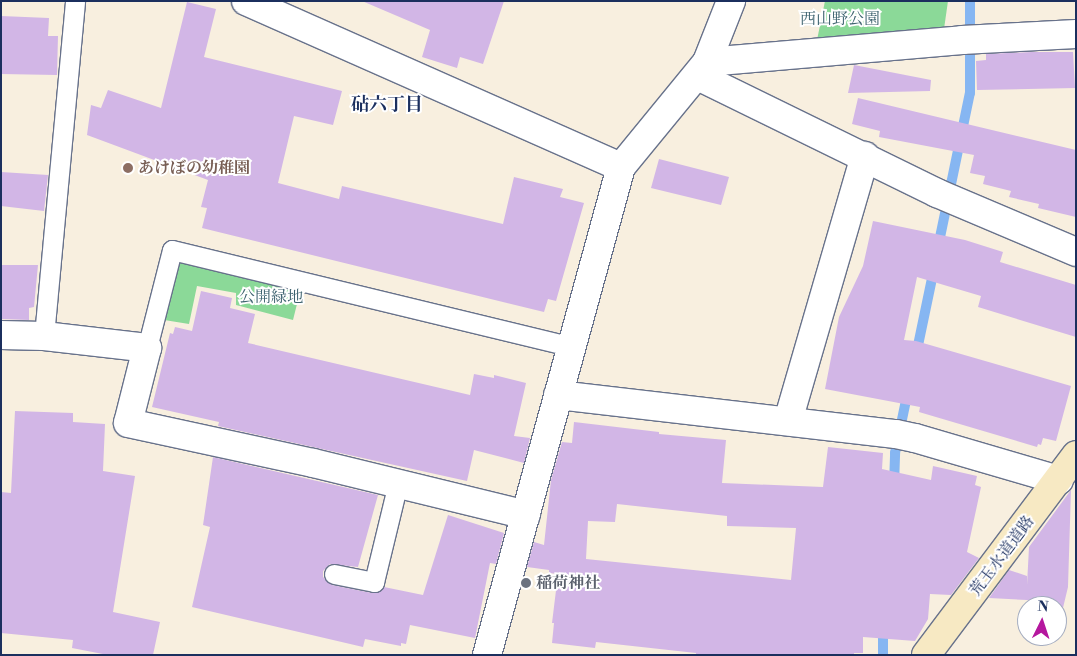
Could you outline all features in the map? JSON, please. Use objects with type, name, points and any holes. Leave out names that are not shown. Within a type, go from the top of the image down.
[{"type":"main road","name":"荒玉水道道路","points":[[926,655],[1076,456]]},
{"type":"street","points":[[246,1],[621,167]]},
{"type":"street","points":[[487,655],[621,167],[702,69],[731,1]]},
{"type":"street","points":[[702,69],[970,40],[1076,34]]},
{"type":"street","points":[[702,69],[865,156],[961,204],[1076,252]]},
{"type":"street","points":[[788,421],[865,156]]},
{"type":"street","points":[[1,335],[44,336],[147,348],[128,423],[313,462],[526,515]]},
{"type":"street","points":[[558,395],[906,436],[1059,480]]},
{"type":"lane","points":[[44,336],[75,1]]},
{"type":"lane","points":[[147,348],[172,250],[572,347]]},
{"type":"lane","points":[[334,574],[374,582],[398,483]]},
{"type":"green space","name":"西山野公園","points":[[825,1],[948,1],[944,29],[817,40]]},
{"type":"green space","name":"公開緑地","points":[[175,255],[301,288],[293,320],[236,305],[236,293],[197,286],[189,324],[158,319]]},
{"type":"building","points":[[362,1],[504,1],[483,64],[460,57],[457,68],[422,57],[430,30]]},
{"type":"building","points":[[187,2],[216,9],[204,57],[342,91],[333,125],[294,116],[278,183],[339,199],[342,186],[503,224],[514,177],[563,189],[560,197],[584,203],[556,301],[548,299],[544,312],[202,228],[207,208],[201,207],[208,180],[87,135],[91,105],[101,108],[108,90],[161,108]]},
{"type":"building","points":[[1,16],[49,18],[48,36],[58,36],[57,75],[1,74]]},
{"type":"building","points":[[1073,52],[1075,88],[977,90],[976,61],[986,60],[986,54]]},
{"type":"building","points":[[854,65],[931,80],[930,91],[848,93]]},
{"type":"building","points":[[858,98],[1076,150],[1076,217],[1038,208],[1039,204],[1009,197],[1011,191],[983,184],[985,176],[970,173],[974,155],[879,137],[880,131],[852,124]]},
{"type":"building","points":[[659,159],[729,177],[721,205],[651,188]]},
{"type":"building","points":[[1,172],[48,175],[44,211],[1,206]]},
{"type":"building","points":[[873,221],[965,240],[1003,252],[1000,262],[1076,285],[1076,337],[978,307],[981,296],[917,277],[904,340],[916,341],[1071,386],[1056,441],[1043,438],[1041,445],[1038,444],[1037,447],[919,412],[920,407],[825,389],[839,317],[863,266]]},
{"type":"building","points":[[1,265],[38,265],[34,307],[29,308],[29,320],[1,319]]},
{"type":"building","points":[[201,291],[232,298],[230,308],[255,314],[248,343],[470,395],[474,374],[494,378],[494,375],[526,383],[514,436],[530,438],[524,463],[474,450],[467,481],[218,426],[219,422],[152,407],[170,333],[173,334],[175,327],[192,331]]},
{"type":"building","points":[[15,411],[73,413],[73,422],[105,424],[103,471],[135,476],[113,612],[160,622],[153,655],[108,655],[72,648],[73,640],[1,633],[1,492],[11,493]]},
{"type":"building","points":[[574,422],[659,432],[659,434],[726,440],[722,483],[823,487],[828,447],[883,453],[882,469],[931,480],[933,466],[977,476],[975,485],[981,487],[967,552],[979,558],[951,595],[930,594],[928,619],[915,641],[863,637],[863,653],[854,653],[854,655],[696,655],[696,653],[596,642],[595,648],[552,643],[554,623],[552,623],[558,574],[549,573],[549,570],[527,567],[534,542],[544,545],[551,480],[562,442],[572,443]],"holes":[[[617,504],[727,516],[727,526],[796,528],[791,580],[586,559],[588,521],[615,522]]]},
{"type":"building","points":[[213,457],[378,495],[358,567],[330,564],[323,571],[323,577],[332,585],[372,593],[378,592],[384,587],[423,595],[448,515],[504,533],[496,564],[490,563],[475,638],[410,625],[406,644],[401,643],[401,646],[365,639],[363,647],[192,607],[210,527],[203,525]]},
{"type":"building","points":[[1071,490],[1068,587],[1066,596],[1017,596],[1017,599],[989,598],[1009,570],[1027,576],[1027,585],[1029,547]]},
{"type":"waterway","points":[[938,247],[970,93],[970,1]]},
{"type":"waterway","points":[[916,355],[934,269]]},
{"type":"waterway","points":[[894,485],[895,453],[908,391]]},
{"type":"waterway","points":[[883,627],[883,655]]},
{"type":"place","name":"あけぼの幼稚園","points":[[128,168]]},
{"type":"place","name":"稲荷神社","points":[[526,583]]},
{"type":"district","name":"砧六丁目","points":[[387,105]]}]
